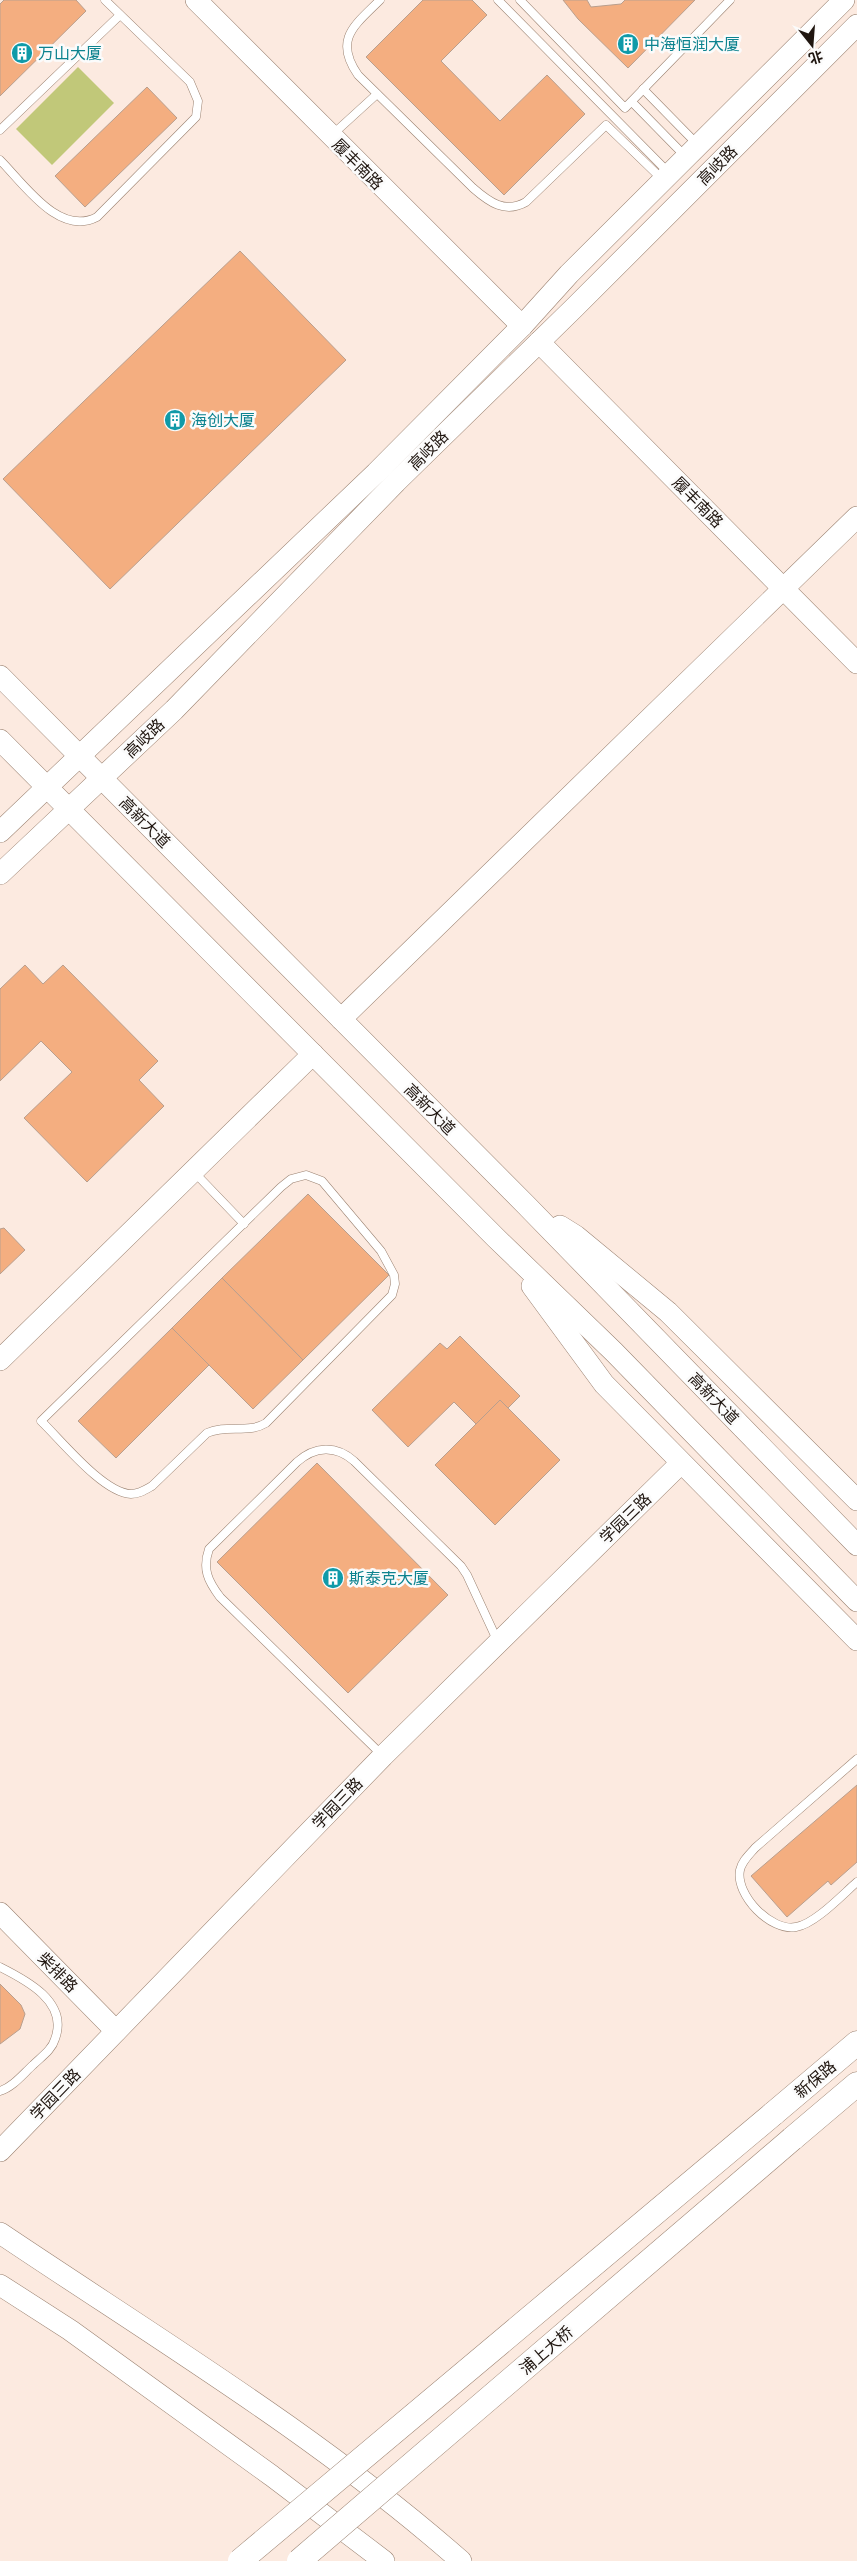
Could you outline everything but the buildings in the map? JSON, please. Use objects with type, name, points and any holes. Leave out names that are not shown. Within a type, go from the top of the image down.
[{"type":"main road","name":"履丰南路","points":[[196,0],[522,326]]},
{"type":"main road","name":"高岐路","points":[[0,832],[376,472],[522,326],[568,274],[844,0]]},
{"type":"main road","name":"高岐路","points":[[0,874],[174,710],[396,482],[857,25]]},
{"type":"main road","name":"履丰南路","points":[[539,342],[857,663]]},
{"type":"main road","points":[[341,1020],[857,517]]},
{"type":"main road","name":"高新大道","points":[[0,676],[526,1205],[857,1545]]},
{"type":"main road","points":[[0,740],[496,1238],[614,1352],[857,1601]]},
{"type":"main road","points":[[0,1360],[313,1054]]},
{"type":"main road","points":[[526,1205],[576,1236],[668,1312],[857,1500]]},
{"type":"main road","points":[[496,1238],[604,1384],[857,1640]]},
{"type":"main road","name":"学园三路","points":[[0,2151],[383,1756],[681,1463]]},
{"type":"main road","name":"柴排路","points":[[0,1913],[116,2031]]},
{"type":"main road","name":"新保路","points":[[240,2561],[857,2043]]},
{"type":"main road","name":"新保路","points":[[792,2139],[857,2084]]},
{"type":"main road","points":[[792,2139],[857,2100]]},
{"type":"main road","name":"浦上大桥","points":[[299,2561],[792,2139]]},
{"type":"main road","points":[[0,2233],[318,2447],[407,2514],[461,2561]]},
{"type":"main road","points":[[0,2285],[70,2330],[272,2476],[384,2561]]},
{"type":"lane","points":[[0,160],[54,215],[74,222],[90,221],[97,217],[196,117],[198,101],[190,82],[105,0]]},
{"type":"lane","points":[[380,0],[354,26],[346,42],[351,66],[473,188],[493,204],[501,207],[518,206],[526,202],[606,125],[666,177]]},
{"type":"lane","points":[[498,0],[666,177]]},
{"type":"lane","points":[[520,0],[625,108],[730,0]]},
{"type":"lane","points":[[0,130],[120,15]]},
{"type":"lane","points":[[644,89],[692,151]]},
{"type":"lane","points":[[331,136],[377,94]]},
{"type":"lane","points":[[632,102],[692,151]]},
{"type":"lane","points":[[193,1172],[244,1224]]},
{"type":"lane","points":[[306,1175],[315,1177],[331,1190],[389,1263],[395,1284],[392,1294],[266,1423],[258,1428],[217,1429],[207,1433],[152,1486],[142,1492],[130,1494],[110,1486],[42,1421],[244,1224],[291,1179],[306,1175]]},
{"type":"lane","points":[[383,1756],[220,1597],[207,1576],[205,1566],[210,1549],[296,1462],[312,1451],[320,1449],[339,1451],[354,1461],[461,1566],[498,1642]]},
{"type":"lane","points":[[857,1759],[755,1848],[742,1865],[740,1872],[740,1882],[753,1905],[776,1924],[787,1928],[809,1923],[857,1882]]},
{"type":"lane","points":[[0,1967],[31,1983],[49,2001],[54,2010],[57,2031],[51,2048],[13,2084],[0,2091]]},
{"type":"green space","points":[[78,67],[114,103],[52,165],[16,129]]},
{"type":"place","name":"中海恒润大厦","points":[[628,44]]},
{"type":"place","name":"万山大厦","points":[[22,53]]},
{"type":"place","name":"海创大厦","points":[[175,420]]},
{"type":"place","name":"斯泰克大厦","points":[[333,1578]]}]
